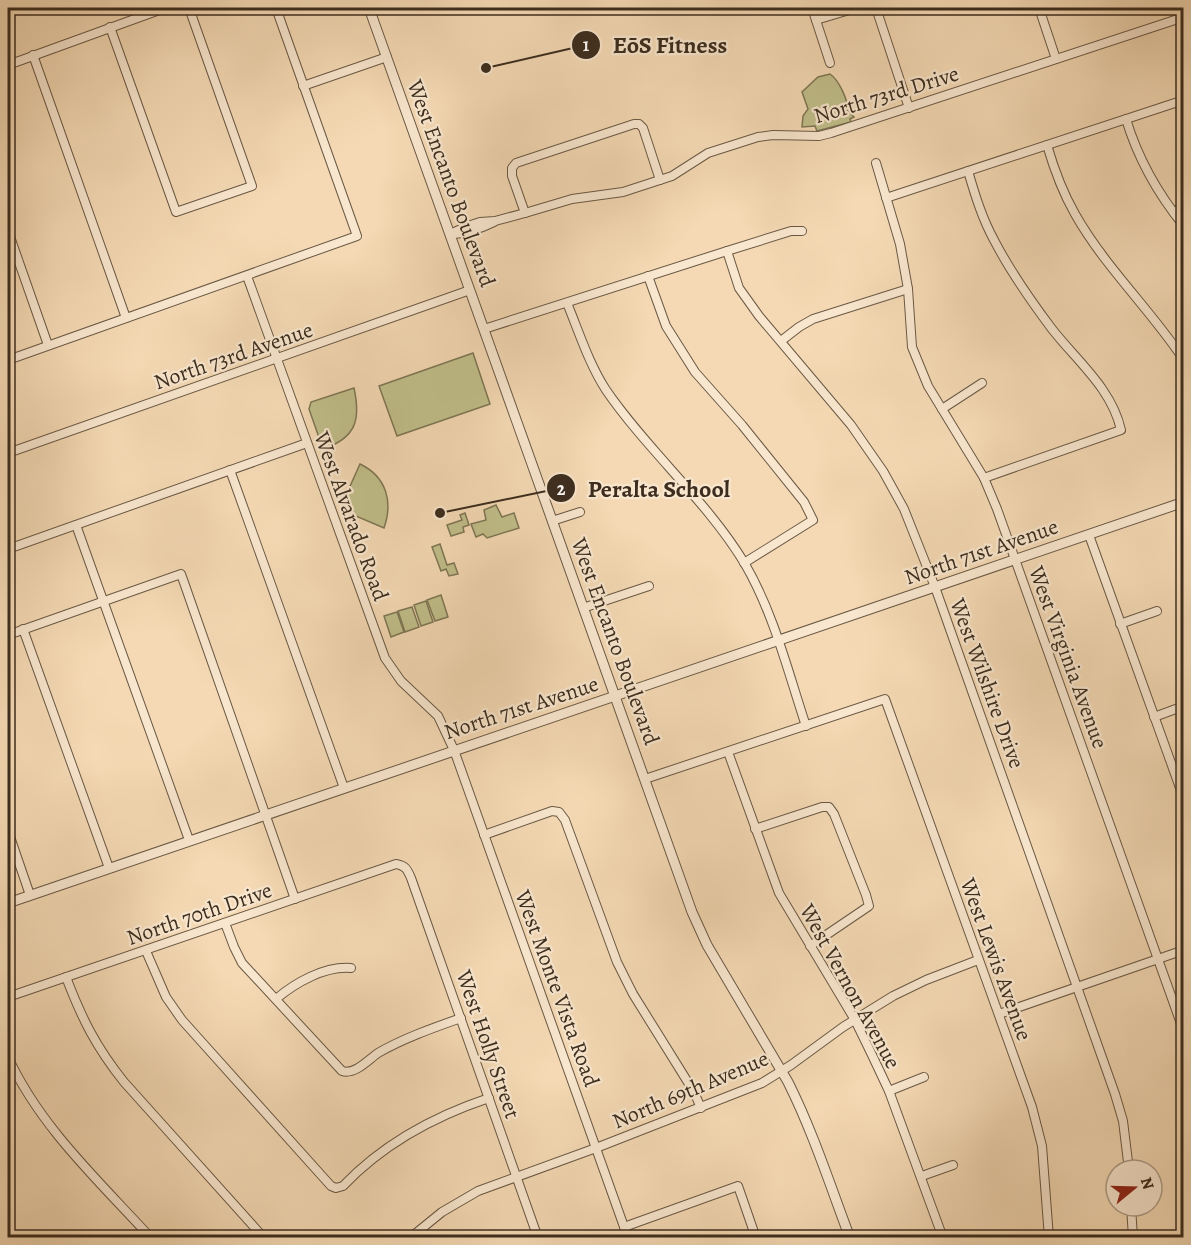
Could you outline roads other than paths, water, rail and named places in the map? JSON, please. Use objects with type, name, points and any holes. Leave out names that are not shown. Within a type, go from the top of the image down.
[{"type":"main road","points":[[8,10],[15,8]]},
{"type":"street","points":[[8,65],[165,8]]},
{"type":"street","points":[[110,27],[176,212],[252,186],[189,8]]},
{"type":"street","points":[[8,360],[357,236],[276,8]]},
{"type":"street","name":"West Encanto Boulevard","points":[[369,8],[692,912],[706,945],[782,1071],[808,1124],[850,1238]]},
{"type":"street","points":[[812,8],[830,63]]},
{"type":"street","points":[[816,20],[856,8]]},
{"type":"street","points":[[876,8],[909,108]]},
{"type":"street","points":[[1056,8],[1041,8],[1056,59]]},
{"type":"street","name":"North 73rd Drive","points":[[450,234],[472,224],[495,221],[572,199],[623,192],[672,176],[708,153],[758,136],[819,136],[1184,17]]},
{"type":"street","points":[[33,55],[126,318]]},
{"type":"street","points":[[303,86],[387,57]]},
{"type":"street","points":[[886,198],[1184,100]]},
{"type":"street","points":[[1126,119],[1152,181],[1184,226]]},
{"type":"street","points":[[525,213],[512,176],[512,168],[516,163],[629,125],[639,124],[643,128],[660,180]]},
{"type":"street","points":[[1047,145],[1064,192],[1085,230],[1110,266],[1168,336],[1184,360]]},
{"type":"street","name":"West Virginia Avenue","points":[[876,163],[900,244],[908,289],[912,347],[928,386],[984,478],[1184,1032]]},
{"type":"street","points":[[968,171],[993,239],[1053,329],[1109,399],[1118,417],[1120,430],[984,478]]},
{"type":"street","points":[[1174,213],[1184,205]]},
{"type":"street","points":[[8,231],[48,345]]},
{"type":"street","points":[[484,330],[791,231],[802,231]]},
{"type":"street","name":"West Wilshire Drive","points":[[727,251],[740,288],[759,316],[851,426],[883,471],[904,509],[935,587],[1115,1094],[1127,1158]]},
{"type":"street","name":"West Alvarado Road","points":[[246,276],[385,658],[401,681],[438,716],[454,750]]},
{"type":"street","points":[[648,276],[666,326],[695,372],[742,425],[804,502],[813,520],[744,563]]},
{"type":"street","points":[[781,341],[813,319],[908,289]]},
{"type":"street","name":"North 73rd Avenue","points":[[8,453],[470,290]]},
{"type":"street","points":[[567,303],[606,389],[715,523],[744,563],[763,602],[778,641],[806,726],[645,779]]},
{"type":"street","points":[[942,409],[982,383]]},
{"type":"street","points":[[8,549],[307,443]]},
{"type":"street","points":[[230,470],[344,788]]},
{"type":"street","name":"North 71st Avenue","points":[[8,903],[1184,502]]},
{"type":"street","points":[[552,522],[580,512]]},
{"type":"street","points":[[76,525],[189,840]]},
{"type":"street","points":[[1089,535],[1184,799]]},
{"type":"street","points":[[8,634],[181,574],[295,899]]},
{"type":"street","points":[[583,608],[649,586]]},
{"type":"street","points":[[1120,624],[1157,611]]},
{"type":"street","points":[[23,629],[109,868]]},
{"type":"street","name":"West Lewis Avenue","points":[[806,726],[885,699],[1032,1107],[1042,1146],[1049,1238]]},
{"type":"street","points":[[1154,717],[1184,706]]},
{"type":"street","name":"West Monte Vista Road","points":[[454,750],[628,1238]]},
{"type":"street","name":"West Vernon Avenue","points":[[728,752],[778,893],[855,1020],[889,1092],[922,1176],[943,1238]]},
{"type":"street","points":[[755,829],[822,807],[829,807],[834,813],[869,906],[810,946]]},
{"type":"street","points":[[484,834],[552,811],[560,812],[565,820],[617,962],[633,994],[694,1092],[701,1108]]},
{"type":"street","points":[[8,831],[30,895]]},
{"type":"street","name":"North 70th Drive","points":[[8,997],[396,864],[403,865]]},
{"type":"street","name":"West Holly Street","points":[[403,865],[408,869],[538,1238]]},
{"type":"street","points":[[225,923],[242,963],[336,1067],[346,1072],[353,1071],[379,1053],[410,1038],[461,1018]]},
{"type":"street","points":[[999,1014],[1184,950]]},
{"type":"street","points":[[146,951],[166,997],[182,1020],[327,1183],[336,1188],[343,1186],[368,1162],[412,1132],[436,1118],[489,1098]]},
{"type":"street","name":"North 69th Avenue","points":[[410,1238],[461,1200],[762,1083],[855,1020],[910,988],[978,960]]},
{"type":"street","points":[[276,999],[302,979],[338,968],[351,968]]},
{"type":"street","points":[[66,977],[84,1023],[105,1059],[264,1238]]},
{"type":"street","points":[[8,1057],[30,1096],[52,1128],[151,1238]]},
{"type":"street","points":[[889,1092],[924,1077]]},
{"type":"street","points":[[922,1176],[953,1165]]},
{"type":"street","points":[[624,1227],[738,1186],[756,1238]]},
{"type":"street","points":[[1132,1218],[1133,1238]]},
{"type":"place","name":"EōS Fitness","points":[[486,68]]},
{"type":"place","name":"Peralta School","points":[[440,513]]}]
